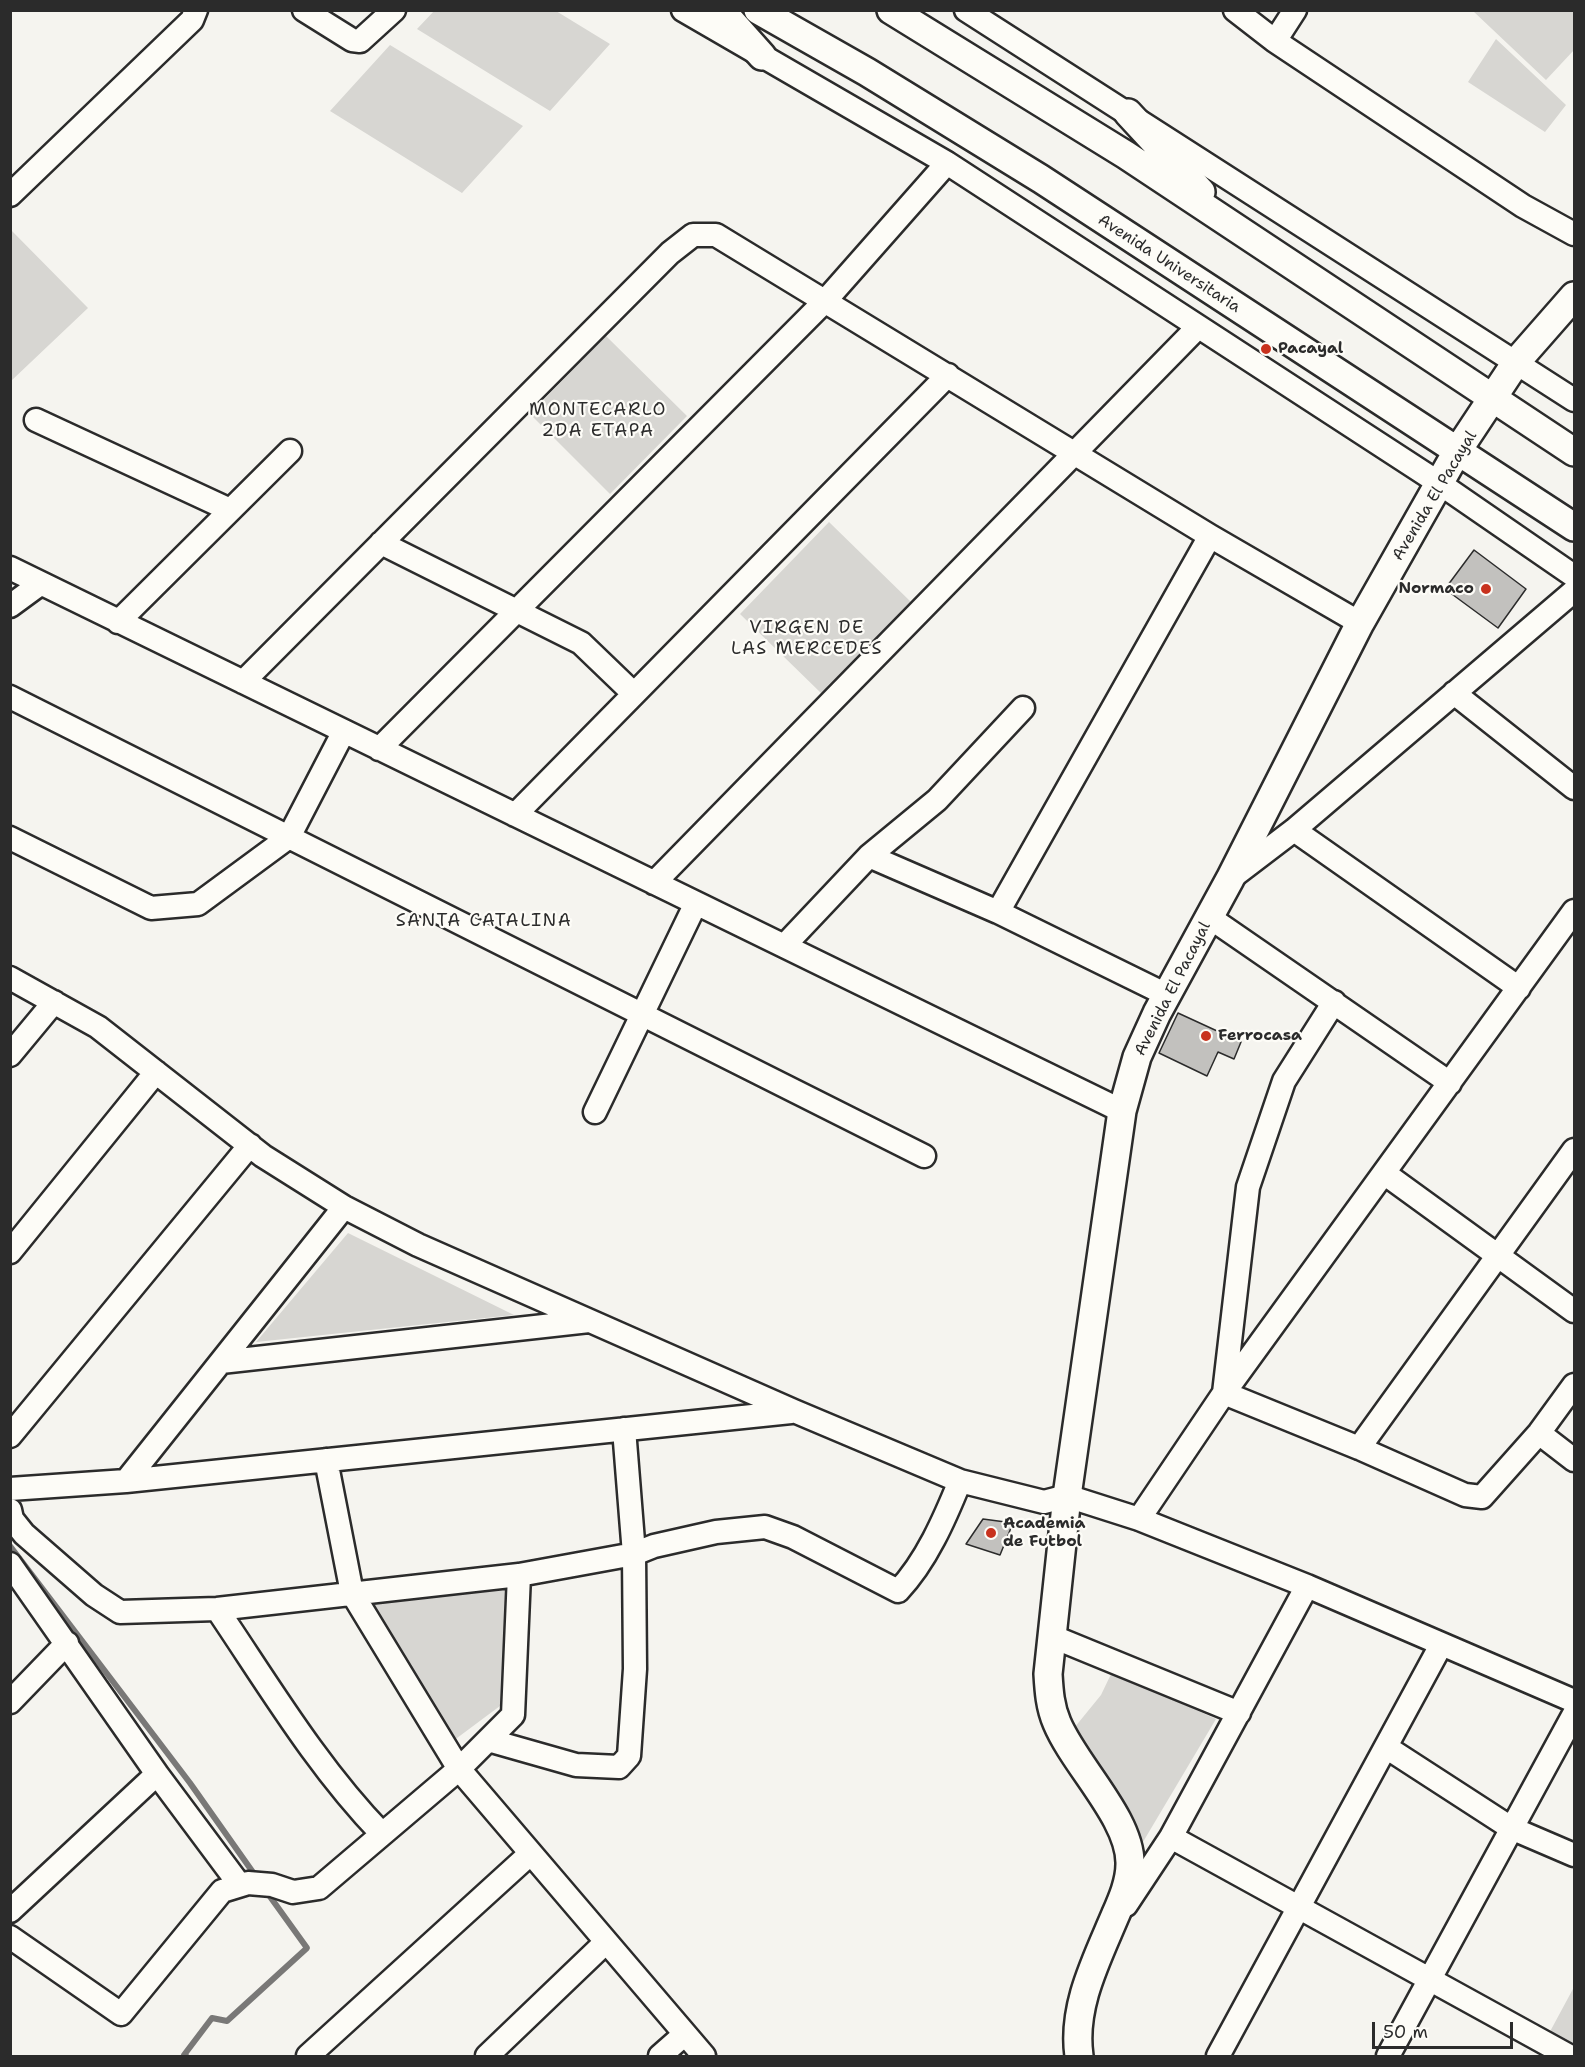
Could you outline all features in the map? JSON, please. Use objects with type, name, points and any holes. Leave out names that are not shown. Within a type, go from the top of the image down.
[{"type":"street","points":[[10,195],[192,20],[196,10]]},
{"type":"street","points":[[304,10],[352,39],[360,41],[394,10]]},
{"type":"street","points":[[683,10],[947,163],[1439,483],[1575,576]]},
{"type":"street","points":[[721,10],[762,56]]},
{"type":"street","name":"Avenida Universitaria","points":[[758,10],[867,72],[1041,179],[1575,527]]},
{"type":"street","points":[[891,10],[1126,155],[1575,452]]},
{"type":"street","points":[[1236,10],[1275,41],[1523,206],[1575,234]]},
{"type":"street","points":[[1275,41],[1295,10]]},
{"type":"street","points":[[967,11],[1575,400]]},
{"type":"street","points":[[1128,113],[1230,224]]},
{"type":"street","points":[[380,749],[826,300],[947,163]]},
{"type":"street","points":[[243,682],[670,253],[693,235],[716,235],[1210,536],[1360,623]]},
{"type":"street","name":"Avenida El Pacayal","points":[[1079,2056],[1077,2042],[1080,2010],[1090,1973],[1129,1878],[1129,1851],[1116,1818],[1076,1759],[1057,1724],[1049,1692],[1051,1636],[1067,1496],[1122,1111],[1137,1057],[1360,623],[1439,483],[1517,361],[1575,296]]},
{"type":"street","points":[[654,883],[1198,327]]},
{"type":"street","points":[[515,815],[948,375]]},
{"type":"street","points":[[36,420],[230,510]]},
{"type":"street","points":[[118,622],[290,451]]},
{"type":"street","points":[[998,912],[1210,536]]},
{"type":"street","points":[[381,543],[581,643],[634,694]]},
{"type":"street","points":[[10,568],[1122,1111]]},
{"type":"street","points":[[10,606],[40,584]]},
{"type":"street","points":[[1230,879],[1294,830],[1575,591]]},
{"type":"street","points":[[1454,693],[1575,788]]},
{"type":"street","points":[[10,697],[924,1155]]},
{"type":"street","points":[[784,946],[869,856],[937,800],[1023,708]]},
{"type":"street","points":[[10,838],[152,908],[198,904],[289,837],[344,731]]},
{"type":"street","points":[[1294,830],[1519,988]]},
{"type":"street","points":[[869,856],[998,912],[1167,995]]},
{"type":"street","points":[[595,1112],[696,903]]},
{"type":"street","points":[[1139,1519],[1224,1393],[1575,911]]},
{"type":"street","points":[[1209,917],[1450,1083]]},
{"type":"street","points":[[10,978],[98,1026],[250,1145],[344,1207],[418,1245],[794,1411],[960,1481],[1044,1502],[1067,1496],[1139,1519],[1307,1586],[1575,1701]]},
{"type":"street","points":[[10,1055],[54,1002]]},
{"type":"street","points":[[1224,1393],[1248,1187],[1284,1081],[1334,1002]]},
{"type":"street","points":[[10,1252],[156,1072]]},
{"type":"street","points":[[10,1436],[250,1145]]},
{"type":"street","points":[[1359,1448],[1575,1150]]},
{"type":"street","points":[[1384,1173],[1575,1311]]},
{"type":"street","points":[[126,1481],[344,1207]]},
{"type":"street","points":[[221,1362],[589,1321]]},
{"type":"street","points":[[1224,1393],[1359,1448],[1465,1495],[1482,1497],[1539,1433],[1575,1385]]},
{"type":"street","points":[[10,1489],[126,1481],[794,1411]]},
{"type":"street","points":[[488,1740],[576,1765],[619,1767],[629,1756],[635,1669],[634,1554],[624,1429]]},
{"type":"street","points":[[1539,1433],[1575,1460]]},
{"type":"street","points":[[326,1460],[352,1593],[459,1769],[704,2056]]},
{"type":"street","points":[[11,1516],[24,1534],[94,1595],[120,1612],[216,1609],[519,1575],[634,1554],[654,1546],[716,1532],[765,1527],[793,1537],[898,1591],[909,1579],[949,1508],[960,1481]]},
{"type":"street","points":[[10,1564],[157,1774],[239,1884]]},
{"type":"street","points":[[10,1936],[121,2014],[222,1891],[239,1884],[260,1883],[293,1892],[312,1890],[326,1884],[381,1834],[459,1769],[513,1715],[519,1575]]},
{"type":"street","points":[[1108,1931],[1171,1837],[1307,1586]]},
{"type":"street","points":[[216,1609],[320,1762],[352,1803],[381,1834]]},
{"type":"street","points":[[1051,1636],[1239,1713]]},
{"type":"street","points":[[10,1702],[67,1643]]},
{"type":"street","points":[[1218,2056],[1441,1645]]},
{"type":"street","points":[[1388,2056],[1575,1714]]},
{"type":"street","points":[[1386,1747],[1511,1828],[1575,1855]]},
{"type":"street","points":[[10,1911],[157,1774]]},
{"type":"street","points":[[1171,1837],[1569,2056]]},
{"type":"street","points":[[308,2056],[530,1854]]},
{"type":"street","points":[[487,2056],[606,1942]]},
{"type":"street","points":[[660,2056],[685,2034]]},
{"type":"shaded area","points":[[434,11],[556,11],[610,44],[550,111],[417,29]]},
{"type":"shaded area","points":[[1473,11],[1574,11],[1574,50],[1546,80]]},
{"type":"shaded area","points":[[1496,39],[1566,105],[1545,132],[1468,82]]},
{"type":"shaded area","points":[[390,45],[523,126],[462,193],[330,111]]},
{"type":"shaded area","points":[[11,230],[88,308],[11,381]]},
{"type":"shaded area","points":[[606,336],[687,416],[610,494],[530,414]]},
{"type":"shaded area","points":[[829,522],[911,602],[822,694],[740,614]]},
{"type":"shaded area","points":[[348,1233],[514,1315],[256,1342]]},
{"type":"shaded area","points":[[506,1583],[504,1703],[453,1741],[392,1634],[367,1599]]},
{"type":"shaded area","points":[[1112,1672],[1216,1719],[1140,1847],[1070,1733],[1101,1695]]},
{"type":"shaded area","points":[[1574,1987],[1574,2054],[1546,2039]]},
{"type":"building","name":"Normaco","points":[[1474,550],[1526,589],[1498,628],[1445,589]]},
{"type":"building","points":[[1178,1013],[1241,1042],[1234,1059],[1218,1052],[1207,1076],[1159,1053]]},
{"type":"building","name":"Academia de Futbol","points":[[983,1519],[1013,1523],[1000,1555],[966,1544]]},
{"type":"waterway","points":[[10,1546],[190,1783],[257,1878]]},
{"type":"waterway","points":[[186,2056],[184,2055],[212,2018],[227,2021],[307,1948],[266,1891]]},
{"type":"place","name":"Pacayal","points":[[1266,349]]},
{"type":"place","name":"Normaco","points":[[1486,589]]},
{"type":"place","name":"Ferrocasa","points":[[1206,1036]]},
{"type":"place","name":"Academia de Futbol","points":[[991,1533]]},
{"type":"district","name":"MONTECARLO 2DA ETAPA","points":[[598,420]]},
{"type":"district","name":"VIRGEN DE LAS MERCEDES","points":[[807,638]]},
{"type":"district","name":"SANTA CATALINA","points":[[484,921]]}]
